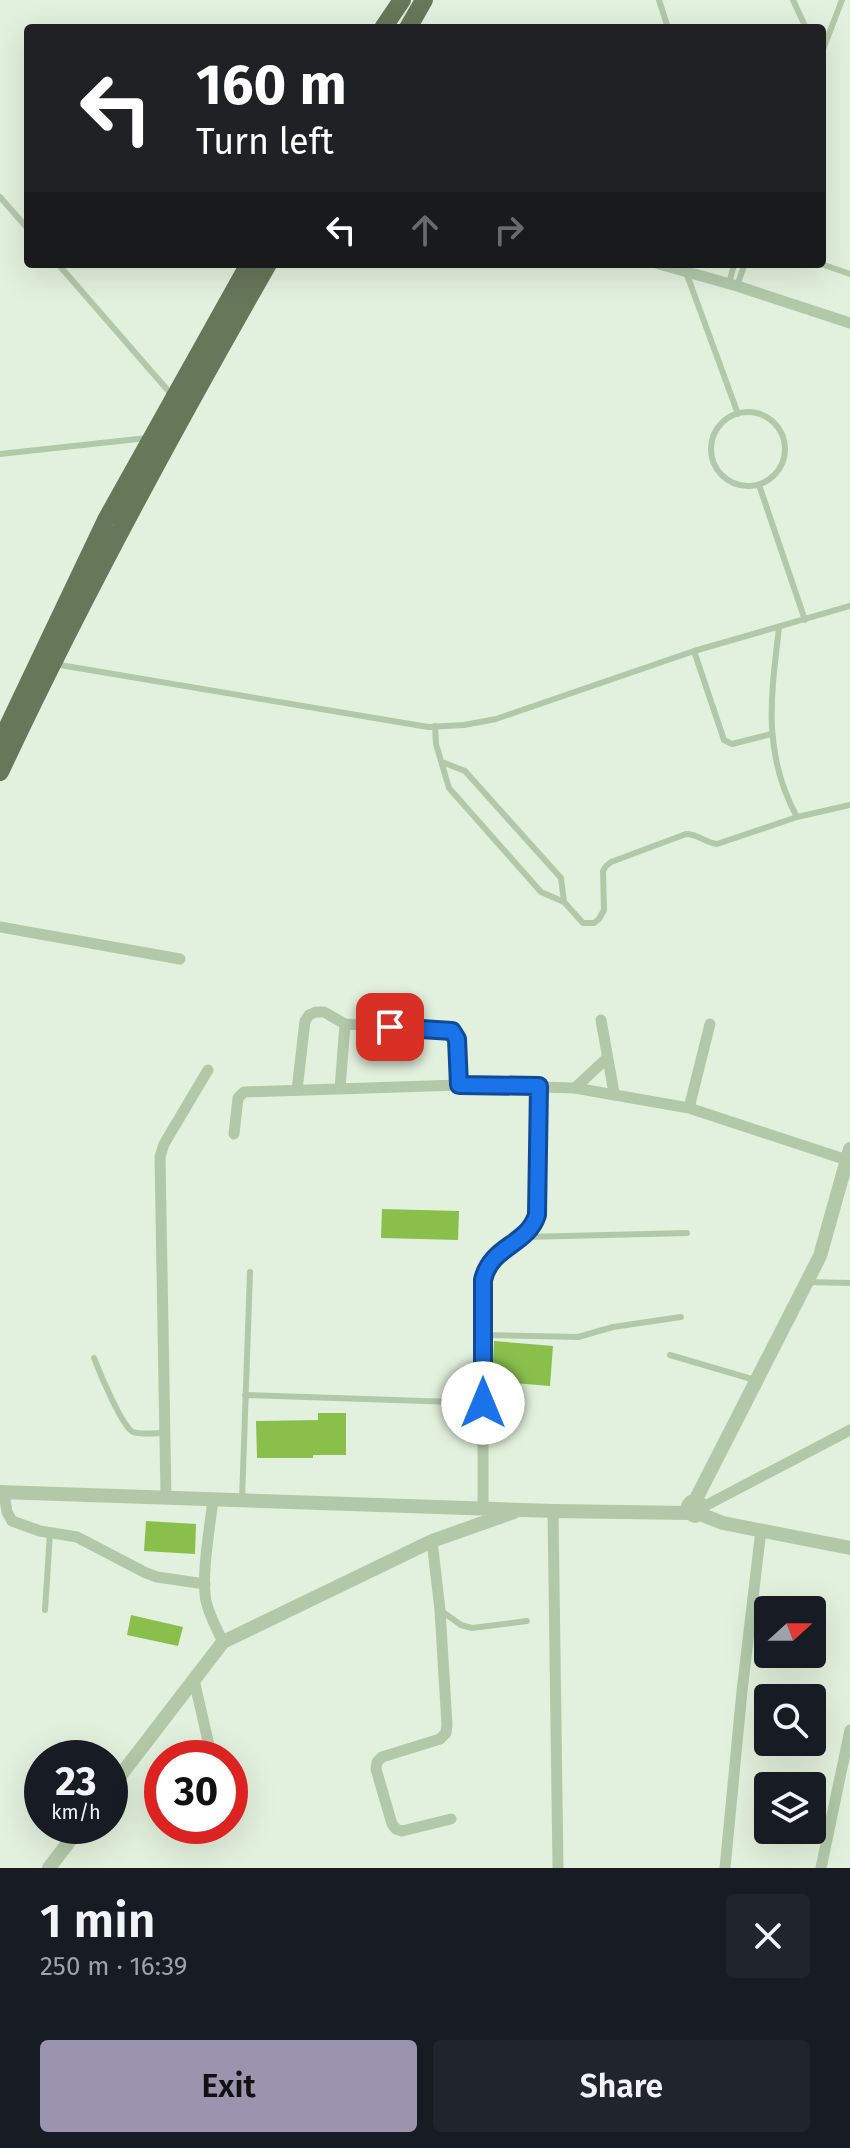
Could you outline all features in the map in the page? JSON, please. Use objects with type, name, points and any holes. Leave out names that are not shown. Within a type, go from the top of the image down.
[{"type":"main road","points":[[386,24],[402,0]]},
{"type":"main road","points":[[410,24],[424,0]]},
{"type":"main road","points":[[0,743],[106,520],[247,268]]},
{"type":"main road","points":[[0,772],[124,526],[266,268]]},
{"type":"street","points":[[672,268],[850,323]]},
{"type":"street","points":[[0,927],[180,959]]},
{"type":"street","points":[[297,1090],[305,1021],[316,1012],[324,1012],[345,1024],[452,1031],[457,1039],[459,1085]]},
{"type":"street","points":[[601,1020],[614,1093]]},
{"type":"street","points":[[340,1089],[345,1024]]},
{"type":"street","points":[[689,1108],[710,1024]]},
{"type":"street","points":[[575,1088],[607,1058]]},
{"type":"street","points":[[166,1498],[160,1157],[164,1144],[208,1070]]},
{"type":"street","points":[[234,1134],[238,1098],[244,1092],[459,1085],[539,1086],[614,1093],[689,1108],[848,1154],[820,1256],[757,1380],[697,1509]]},
{"type":"street","points":[[483,1508],[483,1280],[492,1259],[535,1224],[539,1086]]},
{"type":"street","points":[[205,1584],[157,1577],[77,1537],[4,1521],[2,1492],[553,1511],[697,1509],[850,1430]]},
{"type":"street","points":[[213,1499],[205,1584],[209,1608],[223,1642]]},
{"type":"street","points":[[697,1509],[723,1523],[850,1548]]},
{"type":"street","points":[[128,1766],[223,1642],[432,1541],[522,1510]]},
{"type":"street","points":[[553,1511],[558,1868]]},
{"type":"street","points":[[725,1868],[761,1530]]},
{"type":"street","points":[[432,1541],[440,1610],[446,1733],[440,1739],[382,1757],[376,1769],[396,1829],[402,1831],[451,1819]]},
{"type":"street","points":[[194,1680],[208,1740]]},
{"type":"street","points":[[821,1868],[850,1730]]},
{"type":"street","points":[[49,1868],[67,1844]]},
{"type":"lane","points":[[659,0],[667,24]]},
{"type":"lane","points":[[793,0],[804,24]]},
{"type":"lane","points":[[826,42],[842,0]]},
{"type":"lane","points":[[0,197],[24,224]]},
{"type":"lane","points":[[826,266],[850,274]]},
{"type":"lane","points":[[61,268],[174,398]]},
{"type":"lane","points":[[733,285],[734,268]]},
{"type":"lane","points":[[733,285],[743,268]]},
{"type":"lane","points":[[686,272],[738,414]]},
{"type":"lane","points":[[755,413],[767,417],[782,436],[785,447],[778,470],[759,485],[735,484],[716,469],[712,458],[714,433],[721,423],[738,414],[755,413]]},
{"type":"lane","points":[[0,454],[152,437]]},
{"type":"lane","points":[[759,485],[805,620]]},
{"type":"lane","points":[[54,664],[428,727],[464,725],[496,719],[694,651],[850,606]]},
{"type":"lane","points":[[779,628],[770,698],[771,734],[787,800],[797,817]]},
{"type":"lane","points":[[694,651],[724,740],[732,744],[771,734]]},
{"type":"lane","points":[[435,726],[436,744],[449,788],[541,892],[564,902],[583,923],[594,923],[604,910],[603,871],[611,862],[686,834],[717,844],[797,817],[850,805]]},
{"type":"lane","points":[[442,762],[465,771],[561,878],[564,902]]},
{"type":"lane","points":[[521,1237],[687,1233]]},
{"type":"lane","points":[[242,1500],[250,1272]]},
{"type":"lane","points":[[807,1282],[850,1283]]},
{"type":"lane","points":[[483,1335],[578,1337],[613,1327],[681,1317]]},
{"type":"lane","points":[[670,1355],[757,1380]]},
{"type":"lane","points":[[94,1358],[127,1428],[134,1432],[165,1433]]},
{"type":"lane","points":[[245,1395],[483,1403]]},
{"type":"lane","points":[[45,1610],[50,1533]]},
{"type":"lane","points":[[440,1610],[461,1625],[472,1628],[527,1621]]},
{"type":"building","points":[[382,1209],[459,1211],[458,1240],[381,1238]]},
{"type":"building","points":[[494,1341],[553,1346],[550,1386],[492,1381]]},
{"type":"building","points":[[318,1413],[346,1413],[346,1455],[257,1458],[256,1421],[318,1420]]},
{"type":"building","points":[[146,1521],[196,1524],[195,1554],[144,1551]]},
{"type":"building","points":[[131,1615],[183,1627],[178,1646],[127,1635]]},
{"type":"route","points":[[390,1027],[452,1031],[457,1039],[459,1085],[539,1086],[535,1224],[492,1259],[483,1280],[483,1403]]}]
